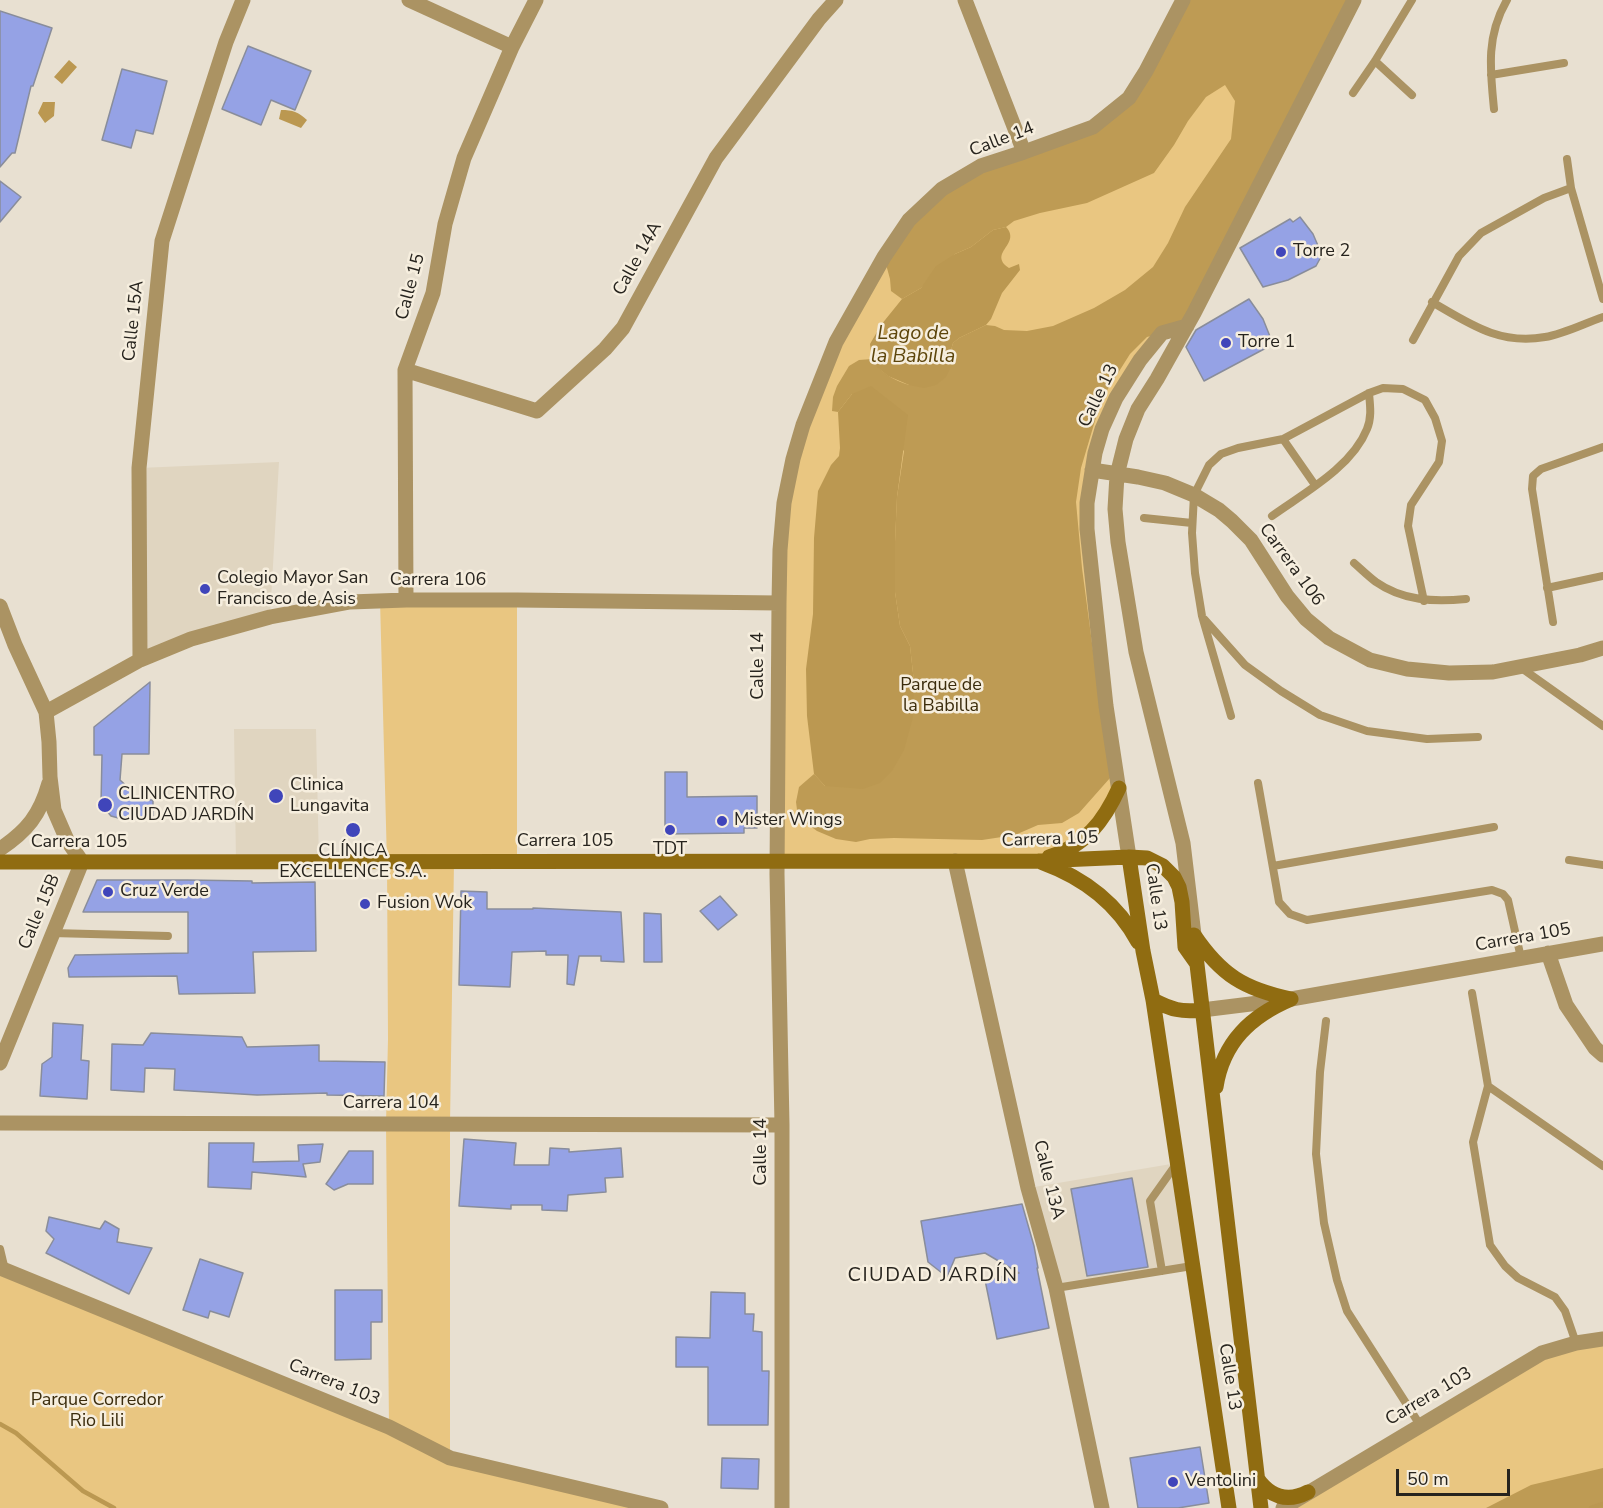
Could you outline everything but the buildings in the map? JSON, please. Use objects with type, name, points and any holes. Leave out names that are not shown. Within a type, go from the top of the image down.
[{"type":"main road","points":[[1038,861],[1060,854],[1079,843],[1096,827],[1109,809],[1119,788]]},
{"type":"main road","name":"Calle 13","points":[[1129,857],[1143,951],[1154,1000],[1229,1508]]},
{"type":"main road","name":"Carrera 105","points":[[0,862],[778,862],[1038,861],[1147,858],[1163,866],[1174,877],[1179,887],[1185,947],[1197,964]]},
{"type":"main road","points":[[1038,861],[1060,869],[1101,895],[1131,930],[1143,951]]},
{"type":"main road","points":[[1194,935],[1206,953],[1223,971],[1267,994],[1291,999]]},
{"type":"main road","name":"Calle 13","points":[[1194,935],[1261,1508]]},
{"type":"main road","points":[[1214,1105],[1218,1073],[1238,1035],[1253,1020],[1291,999]]},
{"type":"main road","points":[[1154,1000],[1168,1008],[1185,1012],[1202,1010]]},
{"type":"main road","points":[[1257,1478],[1268,1491],[1276,1496],[1293,1498],[1308,1492]]},
{"type":"street","name":"Calle 15A","points":[[140,660],[139,468],[162,242],[225,42],[243,0]]},
{"type":"street","points":[[408,0],[512,47]]},
{"type":"street","name":"Calle 15","points":[[406,600],[405,370],[433,293],[445,224],[464,158],[512,47],[536,0]]},
{"type":"street","name":"Calle 14A","points":[[405,370],[537,411],[605,349],[623,328],[716,158],[836,0]]},
{"type":"street","points":[[965,0],[1024,152]]},
{"type":"street","name":"Calle 14","points":[[782,1508],[782,1125],[778,862],[779,603],[784,503],[793,459],[803,425],[836,342],[884,257],[909,220],[942,189],[981,166],[1093,127],[1129,98],[1146,71],[1183,0]]},
{"type":"street","name":"Calle 13","points":[[1194,935],[1183,843],[1136,652],[1117,531],[1115,509],[1117,475],[1126,439],[1138,409],[1186,326],[1354,0]]},
{"type":"street","name":"Calle 13","points":[[1129,857],[1106,706],[1087,529],[1087,503],[1095,453],[1102,429],[1116,398],[1140,360],[1162,333],[1186,326]]},
{"type":"street","name":"Carrera 106","points":[[1092,470],[1165,483],[1194,495],[1219,510],[1251,540],[1287,596],[1306,620],[1329,638],[1370,660],[1407,669],[1449,673],[1493,672],[1580,655],[1603,648]]},
{"type":"street","name":"Carrera 106","points":[[46,712],[140,660],[191,639],[270,617],[350,602],[406,600],[779,603]]},
{"type":"street","name":"Calle 15B","points":[[0,606],[46,712],[54,810],[68,840],[82,862],[0,1063]]},
{"type":"street","name":"Calle 15B","points":[[0,849],[17,837],[33,820],[44,800],[50,777]]},
{"type":"street","name":"Calle 13A","points":[[955,861],[1028,1188],[1056,1288],[1102,1508]]},
{"type":"street","name":"Carrera 105","points":[[1202,1010],[1291,999],[1603,944]]},
{"type":"street","points":[[1548,953],[1566,1005],[1595,1048],[1603,1055]]},
{"type":"street","name":"Carrera 104","points":[[0,1123],[782,1125]]},
{"type":"street","name":"Carrera 103","points":[[3,1269],[389,1427],[450,1458],[661,1508]]},
{"type":"street","name":"Carrera 103","points":[[1283,1508],[1542,1353],[1576,1342],[1603,1339]]},
{"type":"lane","points":[[1353,93],[1375,62],[1412,0]]},
{"type":"lane","points":[[1494,108],[1491,49],[1498,16],[1507,0]]},
{"type":"lane","points":[[1375,62],[1412,95]]},
{"type":"lane","points":[[1491,75],[1564,63]]},
{"type":"lane","points":[[1567,159],[1570,188],[1603,299]]},
{"type":"lane","points":[[1413,340],[1459,256],[1481,233],[1544,198],[1570,188]]},
{"type":"lane","points":[[1432,302],[1476,327],[1496,335],[1518,339],[1547,337],[1603,317]]},
{"type":"lane","points":[[1231,716],[1202,616],[1195,573],[1192,523],[1194,495],[1209,465],[1221,454],[1238,448],[1283,439],[1369,393],[1383,388],[1403,390],[1425,400],[1436,418],[1442,441],[1439,462],[1411,505],[1408,526],[1424,601]]},
{"type":"lane","points":[[1272,516],[1342,464],[1355,449],[1367,429],[1371,411],[1369,393]]},
{"type":"lane","points":[[1283,439],[1315,485]]},
{"type":"lane","points":[[1553,622],[1532,489],[1533,476],[1541,469],[1603,447]]},
{"type":"lane","points":[[1144,518],[1192,523]]},
{"type":"lane","points":[[1354,563],[1376,582],[1400,595],[1424,601],[1466,599]]},
{"type":"lane","points":[[1547,588],[1603,576]]},
{"type":"lane","points":[[1202,616],[1245,665],[1320,715],[1367,731],[1427,739],[1478,738]]},
{"type":"lane","points":[[1520,667],[1603,726]]},
{"type":"lane","points":[[1258,783],[1279,902],[1290,914],[1307,920],[1492,890],[1503,894],[1508,900],[1521,958]]},
{"type":"lane","points":[[1273,866],[1494,827]]},
{"type":"lane","points":[[1569,860],[1603,865]]},
{"type":"lane","points":[[52,933],[168,936]]},
{"type":"lane","points":[[1472,993],[1488,1086],[1473,1142],[1490,1245],[1518,1278],[1555,1297],[1565,1311],[1576,1342]]},
{"type":"lane","points":[[1326,1021],[1320,1072],[1316,1154],[1324,1223],[1337,1280],[1347,1311],[1420,1425]]},
{"type":"lane","points":[[1488,1086],[1603,1166]]},
{"type":"lane","points":[[1162,1271],[1150,1202],[1177,1163]]},
{"type":"lane","points":[[0,1249],[3,1269]]},
{"type":"lane","points":[[1056,1288],[1192,1266]]},
{"type":"shaded area","name":"Colegio Mayor San Francisco de Asis","points":[[279,462],[270,617],[140,660],[139,468]]},
{"type":"shaded area","name":"Clinica Lungavita","points":[[234,729],[316,729],[319,862],[236,862]]},
{"type":"shaded area","points":[[1177,1163],[1192,1266],[1056,1288],[1028,1188]]},
{"type":"green space","name":"Parque de la Babilla","points":[[1183,0],[1354,0],[1194,313],[1162,333],[1147,337],[1130,354],[1106,392],[1097,414],[1081,468],[1076,502],[1082,568],[1110,778],[1079,813],[1062,823],[1038,825],[1015,835],[982,840],[894,838],[856,842],[836,839],[817,831],[798,817],[796,802],[799,787],[814,774],[825,786],[914,682],[910,646],[900,626],[895,592],[897,497],[904,451],[852,394],[838,412],[832,411],[837,386],[849,366],[859,360],[872,359],[888,375],[909,385],[952,359],[953,343],[959,338],[986,325],[1004,330],[1027,331],[1053,326],[1094,308],[1125,290],[1153,267],[1168,243],[1185,207],[1231,139],[1235,101],[1225,85],[1206,97],[1154,173],[1087,203],[1040,213],[993,230],[971,247],[955,254],[921,288],[902,299],[891,291],[884,257],[942,189],[1093,127],[1129,98]]},
{"type":"green space","name":"Parque de la Babilla","points":[[1354,0],[1162,333],[1116,398],[1087,503],[1119,788],[1109,809],[1060,854],[778,862],[780,550],[803,425],[884,257],[1024,152]]},
{"type":"green space","name":"Parque Corredor Rio Lili","points":[[380,600],[517,600],[517,862],[454,862],[450,1124],[450,1458],[661,1508],[0,1508],[0,1268],[389,1426],[386,1124],[387,862]]},
{"type":"green space","points":[[1603,1339],[1603,1508],[1283,1508],[1542,1353]]},
{"type":"green space","points":[[1603,1468],[1603,1508],[1486,1508],[1531,1485]]},
{"type":"water","points":[[69,60],[77,67],[62,84],[54,77]]},
{"type":"water","points":[[43,102],[55,102],[54,116],[45,123],[38,113]]},
{"type":"water","points":[[281,110],[295,112],[307,120],[301,128],[279,119]]},
{"type":"water","name":"Lago de la Babilla","points":[[1006,227],[1010,238],[1003,253],[1003,263],[1009,268],[1019,264],[1020,270],[1002,293],[986,325],[953,343],[950,369],[946,377],[936,385],[924,388],[909,385],[888,376],[877,367],[872,359],[870,344],[881,325],[902,299],[921,288],[936,266],[971,247],[993,230]]},
{"type":"water","name":"Lago de la Babilla","points":[[871,386],[908,415],[897,497],[895,592],[900,626],[910,646],[914,682],[913,717],[904,750],[892,771],[880,783],[863,789],[825,786],[814,774],[807,716],[806,669],[813,614],[814,538],[818,491],[831,465],[839,456],[838,412],[852,394]]},
{"type":"waterway","points":[[0,1424],[16,1433],[83,1491],[114,1508]]},
{"type":"waterway","points":[[1591,1508],[1603,1504]]},
{"type":"place","name":"Torre 2","points":[[1281,252]]},
{"type":"place","name":"Torre 1","points":[[1226,343]]},
{"type":"place","name":"Colegio Mayor San Francisco de Asis","points":[[205,589]]},
{"type":"place","name":"Clinica Lungavita","points":[[276,796]]},
{"type":"place","name":"CLINICENTRO CIUDAD JARDÍN","points":[[105,805]]},
{"type":"place","name":"Mister Wings","points":[[722,821]]},
{"type":"place","name":"CLÍNICA EXCELLENCE S.A.","points":[[353,830]]},
{"type":"place","name":"TDT","points":[[670,830]]},
{"type":"place","name":"Cruz Verde","points":[[108,892]]},
{"type":"place","name":"Fusion Wok","points":[[365,904]]},
{"type":"place","name":"Ventolini","points":[[1173,1482]]},
{"type":"district","name":"CIUDAD JARDÍN","points":[[933,1276]]}]
